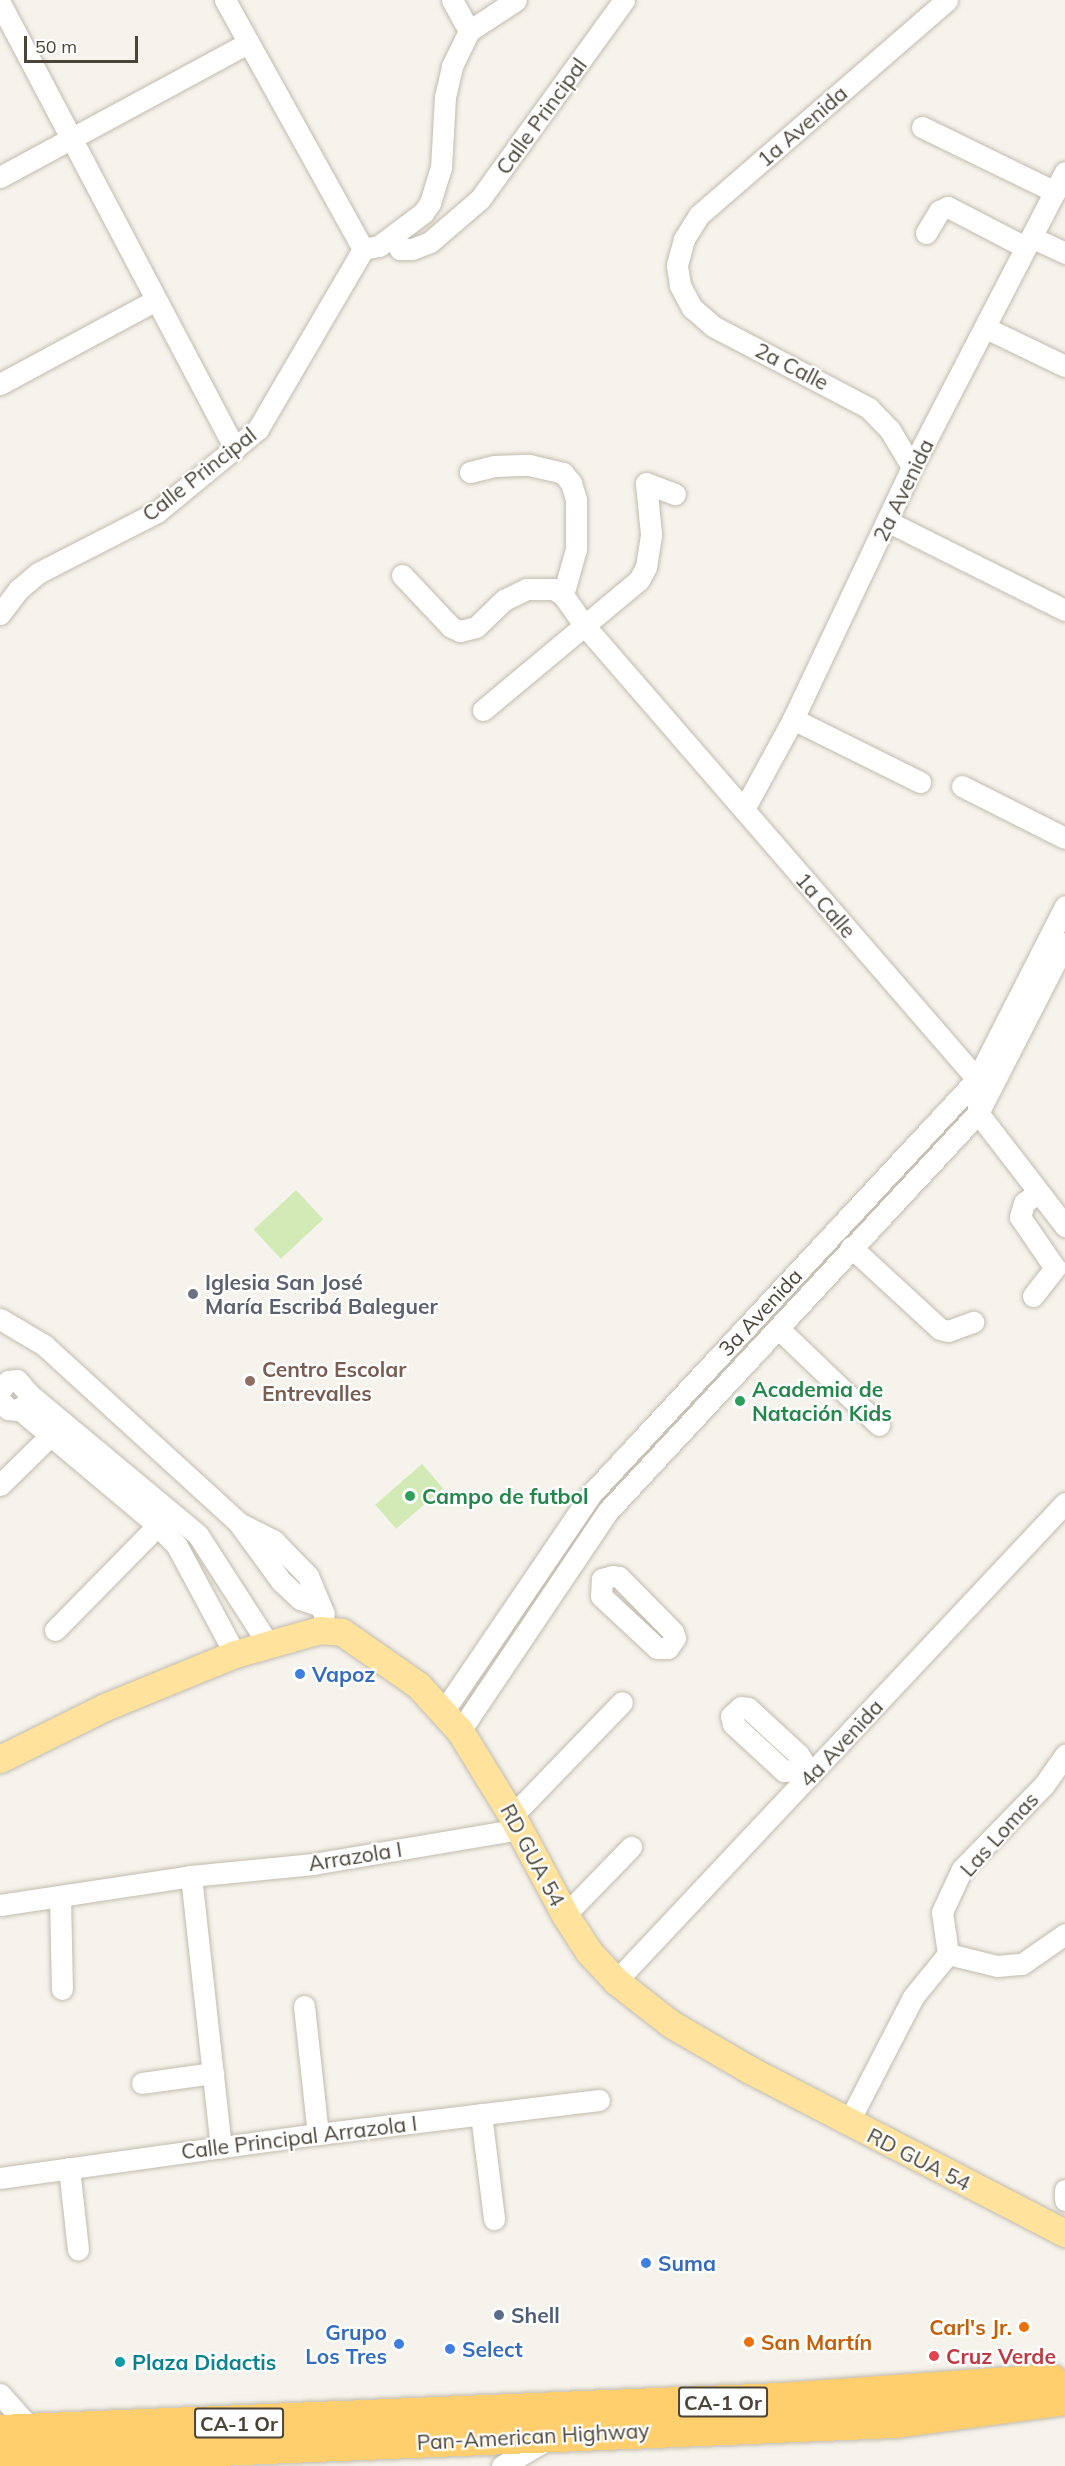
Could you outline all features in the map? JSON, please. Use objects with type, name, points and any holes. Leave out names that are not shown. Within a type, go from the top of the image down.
[{"type":"highway","points":[[893,2407],[1065,2362]]},
{"type":"highway","name":"Pan-American Highway","points":[[13,2426],[522,2411],[589,2434],[823,2422],[893,2407],[1065,2378]]},
{"type":"highway","name":"Pan-American Highway","points":[[0,2459],[364,2444],[780,2399],[893,2407],[1065,2398]]},
{"type":"highway","points":[[589,2434],[588,2422],[598,2413],[768,2407],[780,2399],[823,2422]]},
{"type":"highway","points":[[893,2407],[946,2423],[1065,2414]]},
{"type":"highway","points":[[364,2444],[379,2436],[519,2430],[527,2423],[522,2411]]},
{"type":"main road","name":"RD GUA 54","points":[[332,1630],[376,1652],[418,1685],[452,1722],[515,1822],[565,1915],[589,1952],[616,1981],[681,2029],[848,2123],[1065,2233]]},
{"type":"main road","points":[[0,1759],[105,1707],[235,1653],[267,1642],[332,1630]]},
{"type":"street","points":[[225,0],[363,249],[380,246],[423,213],[438,184],[448,81],[469,32],[516,0]]},
{"type":"street","points":[[452,0],[469,32]]},
{"type":"street","name":"Calle Principal","points":[[393,236],[400,249],[412,249],[430,242],[480,199],[624,0]]},
{"type":"street","name":"1a Avenida","points":[[678,265],[684,239],[699,215],[947,0]]},
{"type":"street","points":[[0,3],[235,449]]},
{"type":"street","points":[[0,177],[248,43]]},
{"type":"street","points":[[922,127],[1055,192]]},
{"type":"street","name":"2a Avenida","points":[[744,809],[793,719],[912,467],[1065,172]]},
{"type":"street","points":[[926,233],[939,211],[948,207],[1028,242],[1065,253]]},
{"type":"street","name":"Calle Principal","points":[[0,614],[19,589],[38,573],[157,512],[235,449],[268,415],[363,249]]},
{"type":"street","name":"2a Calle","points":[[678,265],[680,285],[692,308],[713,326],[869,408],[890,430],[912,467]]},
{"type":"street","points":[[0,384],[156,300]]},
{"type":"street","points":[[986,328],[1065,366]]},
{"type":"street","points":[[402,575],[451,627],[460,630],[476,627],[504,600],[526,589],[554,590],[563,595],[576,549],[576,499],[571,483],[563,473],[529,465],[494,466],[470,472]]},
{"type":"street","points":[[483,710],[639,580],[646,567],[651,534],[646,483],[675,494]]},
{"type":"street","points":[[887,521],[1065,610]]},
{"type":"street","name":"1a Calle","points":[[563,595],[584,625],[976,1079]]},
{"type":"street","points":[[793,719],[920,782]]},
{"type":"street","points":[[962,786],[1065,838]]},
{"type":"street","name":"3a Avenida","points":[[452,1722],[608,1511],[978,1113],[1005,1042],[1065,906]]},
{"type":"street","name":"3a Avenida","points":[[452,1722],[591,1494],[976,1079],[1005,1042],[1065,943]]},
{"type":"street","points":[[976,1079],[978,1113],[1037,1193],[1065,1226]]},
{"type":"street","points":[[1033,1296],[1055,1268],[1020,1217],[1020,1209],[1037,1193]]},
{"type":"street","points":[[851,1247],[940,1329],[948,1331],[972,1322]]},
{"type":"street","points":[[0,1319],[44,1345],[238,1522],[274,1541],[315,1587],[319,1605],[332,1630]]},
{"type":"street","points":[[778,1328],[879,1425]]},
{"type":"street","points":[[0,1391],[8,1409],[24,1402],[165,1518],[214,1555],[267,1642]]},
{"type":"street","points":[[0,1485],[57,1428]]},
{"type":"street","name":"4a Avenida","points":[[616,1981],[689,1906],[803,1775],[1065,1503]]},
{"type":"street","points":[[55,1630],[165,1518]]},
{"type":"street","points":[[165,1518],[235,1653]]},
{"type":"street","points":[[574,1557],[602,1579]]},
{"type":"street","points":[[515,1822],[622,1702]]},
{"type":"street","name":"Las Lomas","points":[[948,1954],[942,1912],[962,1869],[1044,1785],[1065,1755]]},
{"type":"street","name":"Arrazola I","points":[[0,1905],[191,1876],[313,1864],[515,1822]]},
{"type":"street","points":[[565,1915],[631,1847]]},
{"type":"street","points":[[191,1876],[221,2147]]},
{"type":"street","points":[[60,1896],[62,1989]]},
{"type":"street","points":[[681,2029],[636,1991],[632,1980],[636,1969],[689,1906]]},
{"type":"street","points":[[848,2123],[913,1997],[948,1954],[997,1966],[1022,1964],[1065,1934]]},
{"type":"street","points":[[304,2006],[318,2133]]},
{"type":"street","points":[[142,2083],[213,2073]]},
{"type":"street","name":"Calle Principal Arrazola I","points":[[0,2178],[318,2133],[599,2100]]},
{"type":"street","points":[[481,2114],[494,2219]]},
{"type":"street","points":[[69,2168],[78,2250]]},
{"type":"street","points":[[1065,2190],[1065,2200]]},
{"type":"street","points":[[0,2394],[13,2426]]},
{"type":"street","points":[[502,2466],[554,2422]]},
{"type":"green space","points":[[296,1190],[323,1219],[281,1259],[254,1230]]},
{"type":"green space","name":"Campo de futbol","points":[[422,1464],[443,1488],[396,1529],[375,1505]]},
{"type":"place","name":"Iglesia San José María Escribá Baleguer","points":[[193,1294]]},
{"type":"place","name":"Centro Escolar Entrevalles","points":[[250,1381]]},
{"type":"place","name":"Academia de Natación Kids","points":[[740,1401]]},
{"type":"place","name":"Campo de futbol","points":[[410,1496]]},
{"type":"place","name":"Vapoz","points":[[300,1674]]},
{"type":"place","name":"Suma","points":[[646,2263]]},
{"type":"place","name":"Shell","points":[[499,2315]]},
{"type":"place","name":"Carl's Jr.","points":[[1024,2327]]},
{"type":"place","name":"San Martín","points":[[749,2342]]},
{"type":"place","name":"Grupo Los Tres","points":[[399,2344]]},
{"type":"place","name":"Select","points":[[450,2349]]},
{"type":"place","name":"Cruz Verde","points":[[934,2356]]},
{"type":"place","name":"Plaza Didactis","points":[[120,2362]]}]
